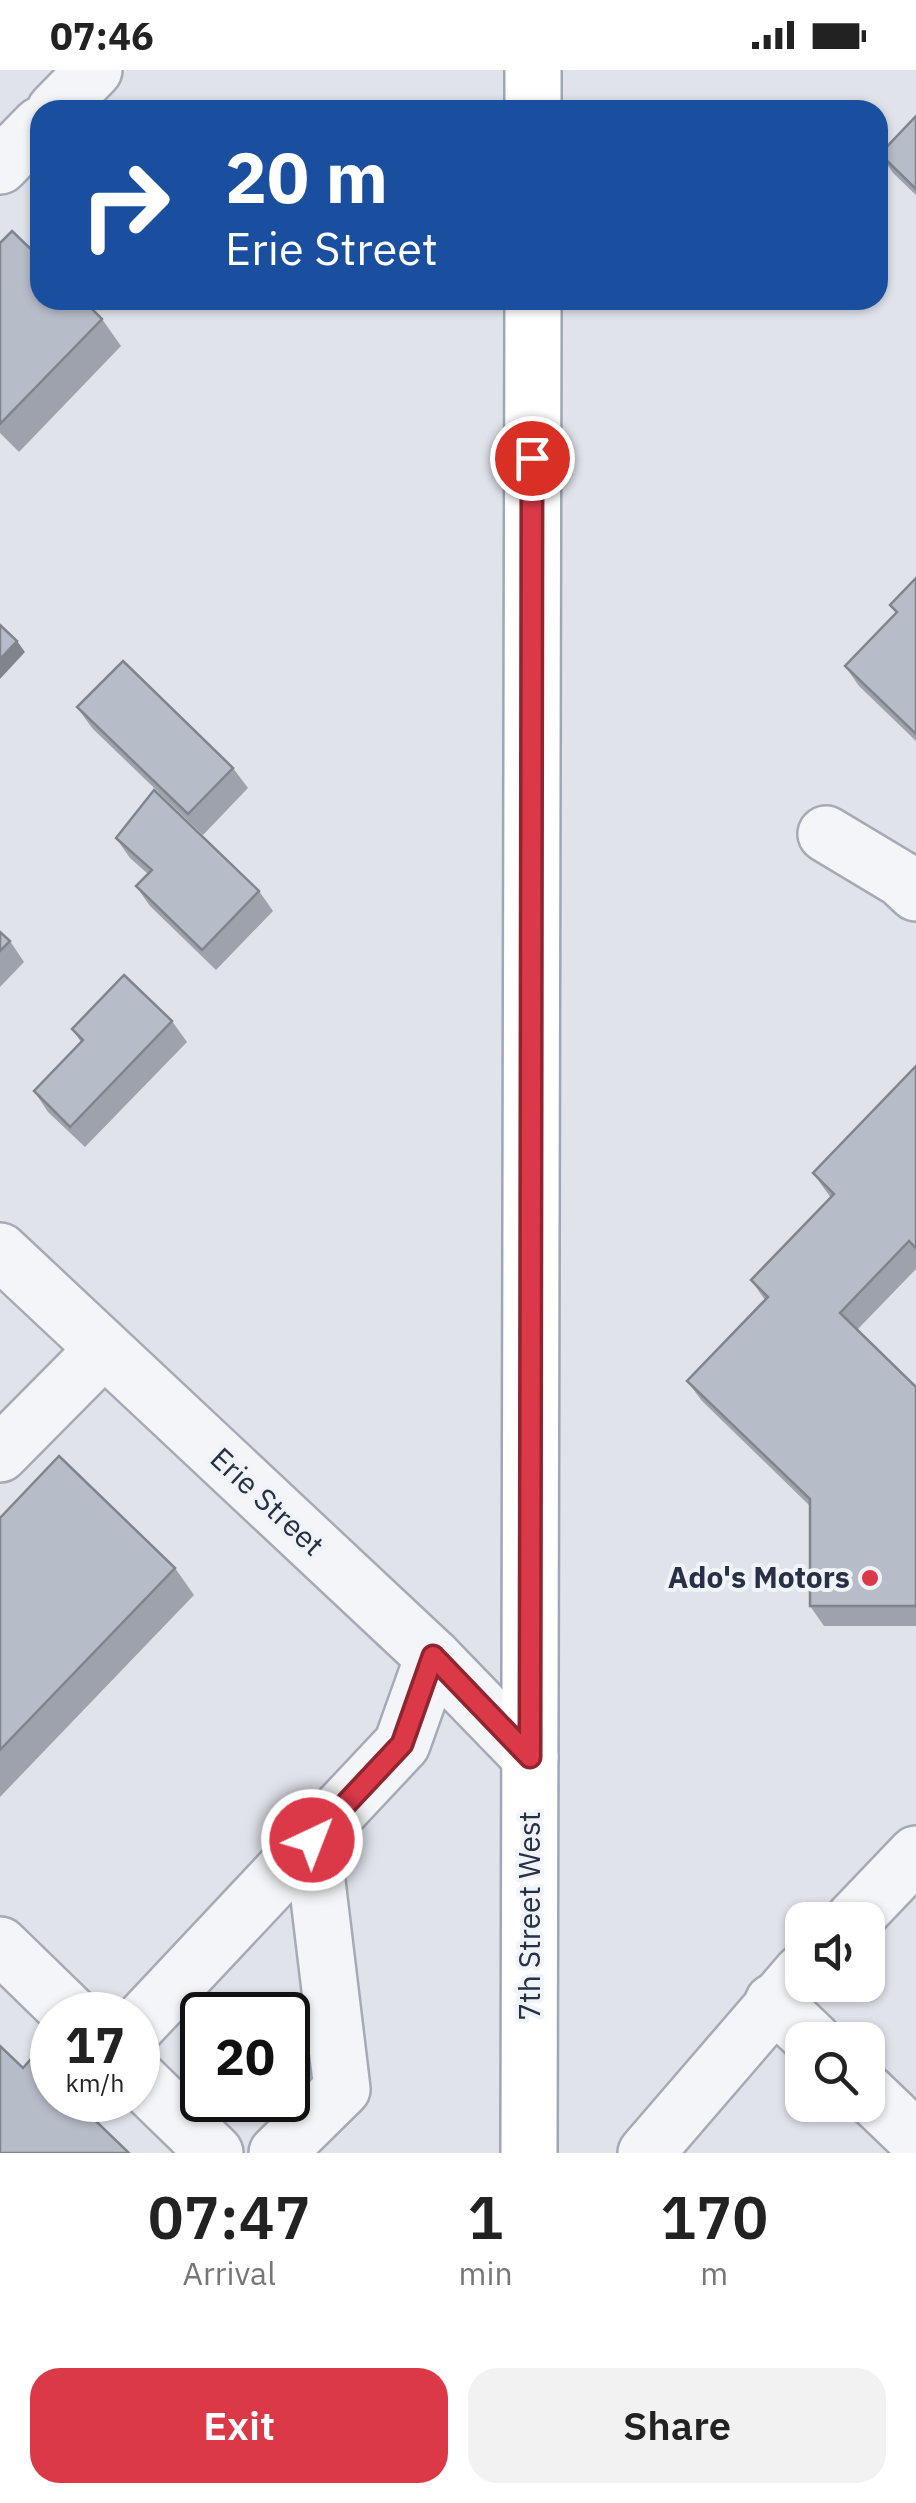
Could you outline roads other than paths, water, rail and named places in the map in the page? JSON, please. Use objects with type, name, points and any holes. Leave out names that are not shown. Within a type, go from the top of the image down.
[{"type":"main road","points":[[533,70],[533,100]]},
{"type":"main road","name":"7th Street West","points":[[530,2153],[533,310]]},
{"type":"street","points":[[64,100],[94,70]]},
{"type":"street","points":[[0,166],[30,135]]},
{"type":"street","points":[[826,834],[901,879],[916,893]]},
{"type":"street","name":"Erie Street","points":[[0,1252],[433,1656],[530,1757]]},
{"type":"street","points":[[0,1454],[103,1350]]},
{"type":"street","points":[[160,2002],[402,1744],[433,1656]]},
{"type":"street","points":[[277,2153],[342,2090],[312,1840]]},
{"type":"street","points":[[869,1902],[916,1854]]},
{"type":"street","points":[[0,1945],[48,1992]]},
{"type":"street","points":[[646,2153],[785,1991]]},
{"type":"street","points":[[160,2099],[216,2153]]},
{"type":"street","points":[[885,2109],[916,2139]]},
{"type":"place","name":"Ado's Motors","points":[[870,1578]]}]
